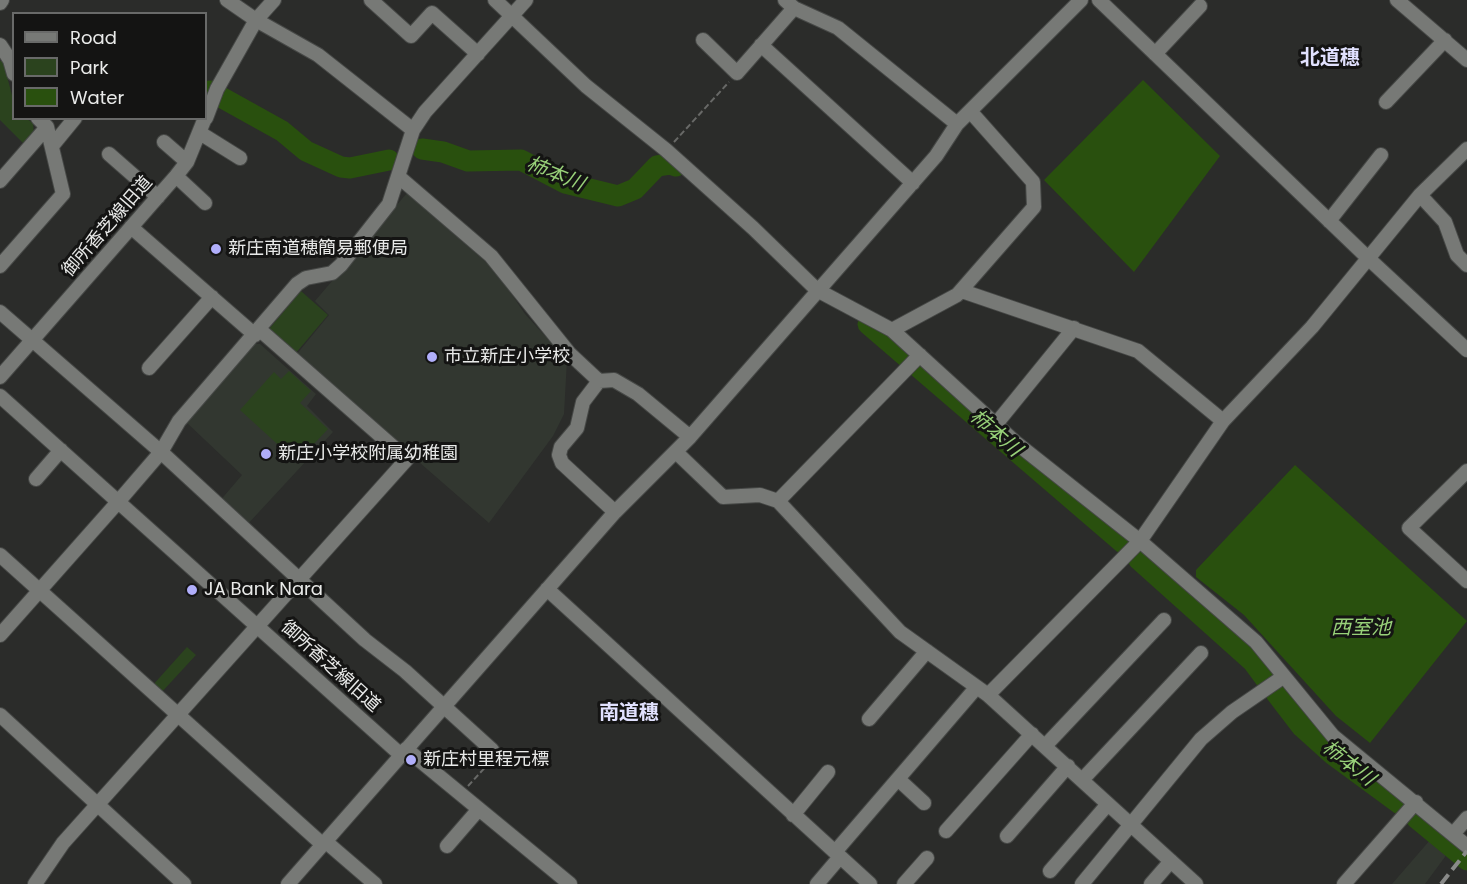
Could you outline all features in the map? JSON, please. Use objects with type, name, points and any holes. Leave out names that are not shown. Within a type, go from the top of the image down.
[{"type":"street","points":[[227,0],[256,20],[318,55],[413,130]]},
{"type":"street","name":"御所香芝線旧道","points":[[207,113],[215,94],[256,20],[274,0]]},
{"type":"street","points":[[371,0],[411,36],[432,13],[478,54]]},
{"type":"street","points":[[495,0],[586,86],[666,150],[817,290],[891,330],[915,360],[1140,541],[1256,642],[1282,677],[1333,736],[1467,846]]},
{"type":"street","points":[[0,635],[161,452],[179,421],[302,280],[332,273],[341,265],[389,204],[413,130],[425,112],[526,0]]},
{"type":"street","points":[[288,884],[615,512],[690,437],[913,183],[936,156],[957,124],[1081,0]]},
{"type":"street","points":[[1099,0],[1369,260],[1467,350]]},
{"type":"street","points":[[1396,0],[1467,60]]},
{"type":"street","points":[[703,40],[737,73],[761,45],[789,4],[838,27],[957,124]]},
{"type":"street","points":[[1155,54],[1200,6]]},
{"type":"street","points":[[1386,102],[1445,40]]},
{"type":"street","points":[[0,45],[12,67]]},
{"type":"street","points":[[761,45],[913,183]]},
{"type":"street","points":[[891,330],[962,291],[1034,207],[1033,182],[970,111]]},
{"type":"street","points":[[52,146],[73,120]]},
{"type":"street","name":"御所香芝線旧道","points":[[0,377],[176,176],[187,162],[204,120]]},
{"type":"street","points":[[0,266],[63,194],[52,146],[42,123]]},
{"type":"street","points":[[0,181],[42,123]]},
{"type":"street","points":[[200,132],[240,158]]},
{"type":"street","points":[[164,142],[187,162]]},
{"type":"street","points":[[109,154],[158,197]]},
{"type":"street","points":[[1329,221],[1381,155]]},
{"type":"street","points":[[817,884],[837,855],[898,779],[982,692],[1140,541],[1223,421],[1312,327],[1420,195],[1465,155]]},
{"type":"street","points":[[176,176],[205,203]]},
{"type":"street","points":[[399,177],[491,256],[569,353],[599,381],[614,380],[638,394],[690,437]]},
{"type":"street","points":[[1420,195],[1445,222],[1457,255],[1467,265]]},
{"type":"street","points":[[35,884],[63,843],[407,459],[131,227]]},
{"type":"street","points":[[962,291],[1138,351],[1223,421]]},
{"type":"street","points":[[149,368],[212,297]]},
{"type":"street","points":[[0,312],[161,452],[365,640],[444,706],[492,750]]},
{"type":"street","points":[[996,424],[1074,328]]},
{"type":"street","points":[[778,501],[915,360]]},
{"type":"street","points":[[599,381],[583,402],[577,428],[561,447],[559,455],[562,463],[615,512]]},
{"type":"street","name":"御所香芝線旧道","points":[[0,396],[257,626],[404,752],[461,794],[570,884]]},
{"type":"street","points":[[36,479],[61,450]]},
{"type":"street","points":[[676,452],[723,498],[760,495],[778,501],[900,632],[982,692],[1032,734],[1196,884]]},
{"type":"street","points":[[1467,471],[1409,528],[1467,581]]},
{"type":"street","points":[[0,555],[178,715],[323,842],[375,884]]},
{"type":"street","points":[[547,589],[870,884]]},
{"type":"street","points":[[1045,746],[1164,620]]},
{"type":"street","points":[[869,719],[927,651]]},
{"type":"street","points":[[1082,780],[1201,653]]},
{"type":"street","points":[[1082,884],[1201,740],[1232,712],[1282,677]]},
{"type":"street","points":[[0,716],[184,884]]},
{"type":"street","points":[[946,831],[1032,734]]},
{"type":"street","points":[[1008,836],[1068,766]]},
{"type":"street","points":[[793,815],[828,772]]},
{"type":"street","points":[[898,779],[924,803]]},
{"type":"street","points":[[1344,884],[1416,802]]},
{"type":"street","points":[[1050,871],[1108,804]]},
{"type":"street","points":[[447,846],[479,809]]},
{"type":"street","points":[[1454,834],[1467,818]]},
{"type":"street","points":[[904,884],[927,858]]},
{"type":"street","points":[[1151,884],[1171,861]]},
{"type":"street","points":[[547,884],[556,872]]},
{"type":"path","points":[[666,150],[737,73]]},
{"type":"path","points":[[461,794],[493,759],[492,750]]},
{"type":"shaded area","name":"市立新庄小学校","points":[[407,193],[496,271],[525,314],[567,360],[564,414],[553,436],[489,523],[296,355],[329,315],[315,301]]},
{"type":"shaded area","name":"新庄小学校附属幼稚園","points":[[254,344],[260,344],[316,394],[307,406],[333,432],[246,526],[219,502],[242,475],[186,422]]},
{"type":"shaded area","points":[[1437,832],[1453,846],[1425,884],[1392,884]]},
{"type":"green space","points":[[0,61],[3,61],[12,95],[12,120],[28,120],[33,123],[34,135],[24,144],[0,120]]},
{"type":"green space","points":[[301,291],[328,315],[295,354],[269,329]]},
{"type":"green space","points":[[289,371],[311,391],[300,403],[328,429],[297,462],[240,410],[274,372],[281,379]]},
{"type":"green space","points":[[187,647],[196,655],[160,694],[152,686]]},
{"type":"water","points":[[1143,80],[1220,156],[1134,272],[1044,180]]},
{"type":"water","name":"西室池","points":[[1295,465],[1467,621],[1370,743],[1336,716],[1244,615],[1196,577],[1196,570]]},
{"type":"waterway","name":"柿本川","points":[[207,92],[210,91],[282,131],[306,151],[341,167],[350,168],[389,160]]},
{"type":"waterway","name":"柿本川","points":[[422,149],[443,152],[468,161],[521,160],[565,183],[618,196],[635,189],[657,166],[670,164],[676,166]]},
{"type":"waterway","name":"柿本川","points":[[868,324],[1123,543]]},
{"type":"waterway","name":"柿本川","points":[[1138,559],[1253,662],[1267,681]]},
{"type":"waterway","name":"柿本川","points":[[1276,693],[1302,727],[1332,754],[1400,804]]},
{"type":"waterway","name":"柿本川","points":[[1416,818],[1467,860]]},
{"type":"railway","points":[[1441,884],[1467,851]]},
{"type":"place","name":"新庄南道穂簡易郵便局","points":[[216,249]]},
{"type":"place","name":"市立新庄小学校","points":[[432,357]]},
{"type":"place","name":"新庄小学校附属幼稚園","points":[[266,454]]},
{"type":"place","name":"JA Bank Nara","points":[[192,590]]},
{"type":"place","name":"新庄村里程元標","points":[[411,760]]},
{"type":"district","name":"北道穗","points":[[1330,59]]},
{"type":"district","name":"南道穗","points":[[629,714]]}]
